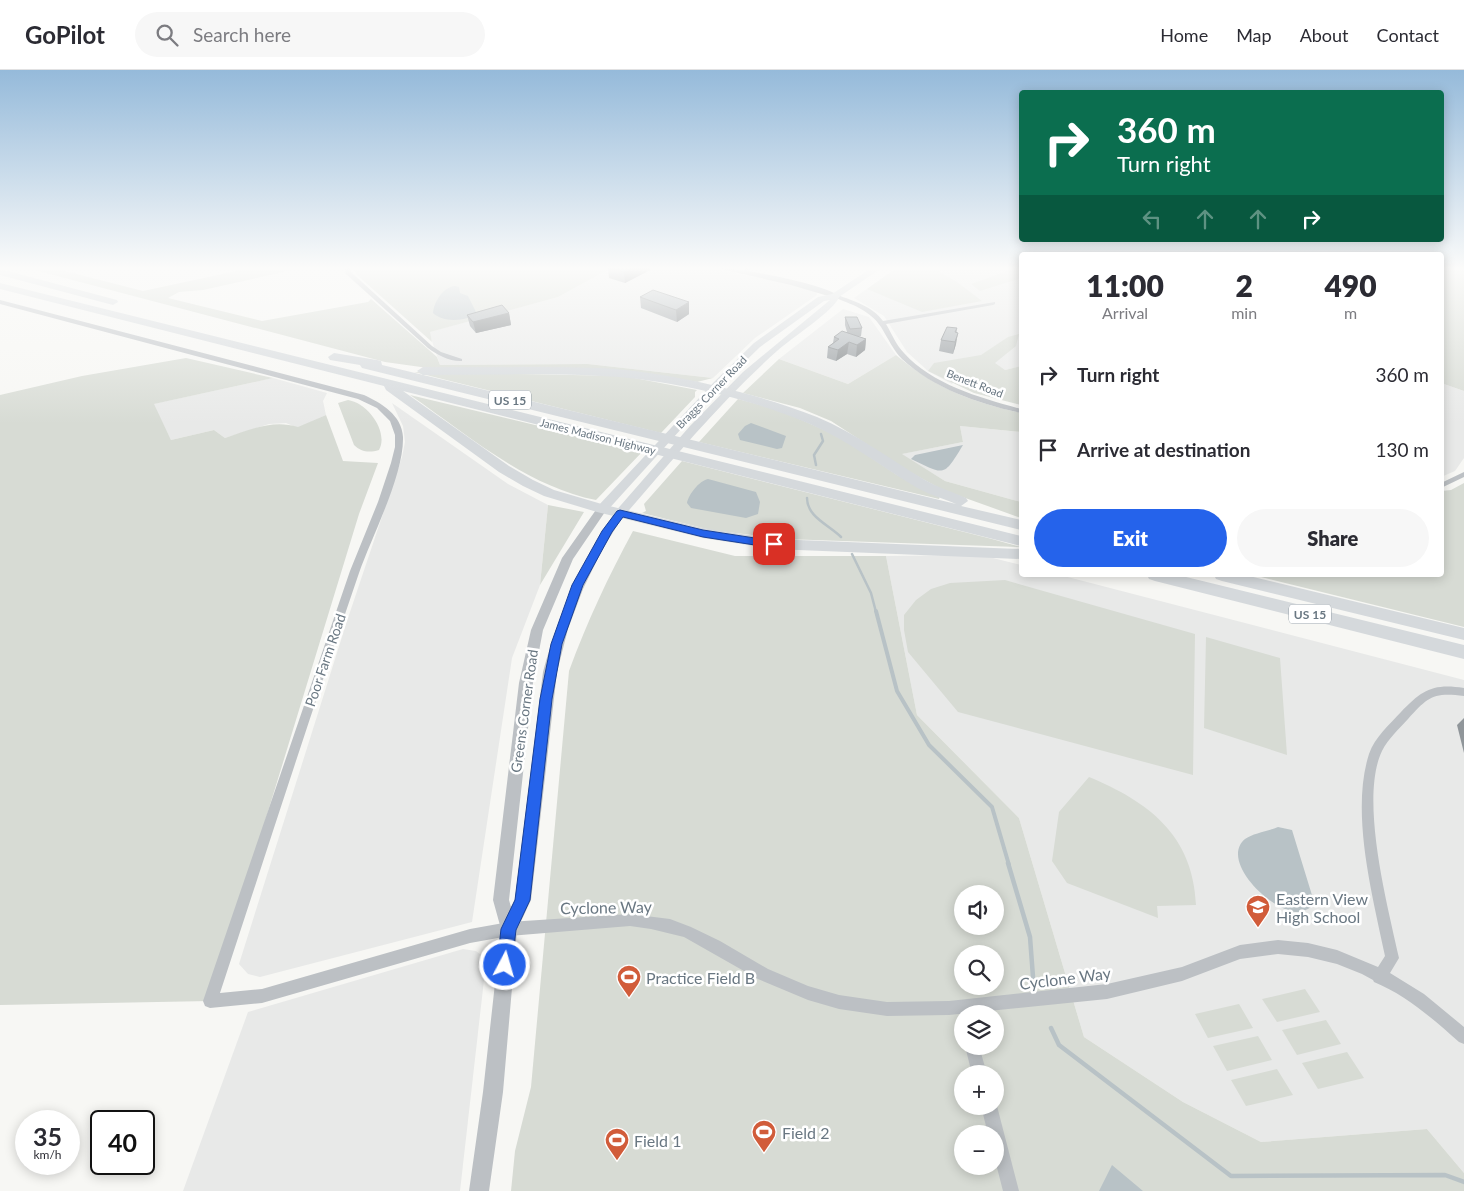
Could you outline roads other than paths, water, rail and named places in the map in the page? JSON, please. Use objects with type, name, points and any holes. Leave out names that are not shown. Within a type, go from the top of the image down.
[{"type":"highway","name":"James Madison Highway","points":[[134,319],[1019,540]]},
{"type":"highway","name":"James Madison Highway","points":[[186,319],[1019,525]]},
{"type":"highway","points":[[334,357],[438,372],[620,374],[660,379],[712,390],[732,389],[815,420],[842,434],[921,484],[969,504],[1019,520]]},
{"type":"highway","points":[[382,381],[504,469],[528,483],[549,493],[602,509],[703,533],[774,544],[1019,554]]},
{"type":"highway","name":"US 15","points":[[1163,577],[1464,652]]},
{"type":"highway","name":"US 15","points":[[1230,577],[1464,634]]},
{"type":"main road","name":"Braggs Corner Road","points":[[602,509],[712,390],[770,334],[791,319]]},
{"type":"main road","name":"Braggs Corner Road","points":[[620,513],[732,389],[782,340],[811,319]]},
{"type":"main road","points":[[732,389],[745,366],[772,340],[770,334]]},
{"type":"street","name":"Poor Farm Road","points":[[66,319],[361,397],[386,411],[394,420],[399,434],[399,448],[387,487],[356,569],[210,1001],[262,996],[448,941],[509,929]]},
{"type":"street","points":[[399,319],[430,347],[439,353],[460,360]]},
{"type":"street","name":"Benett Road","points":[[878,319],[882,323],[901,355],[925,374],[950,388],[984,401],[1019,410]]},
{"type":"street","points":[[882,323],[902,319]]},
{"type":"street","points":[[1444,484],[1464,474]]},
{"type":"street","name":"Greens Corner Road","points":[[509,929],[501,900],[531,655],[543,612],[558,578],[579,541],[602,509]]},
{"type":"street","name":"Greens Corner Road","points":[[479,1191],[493,1092],[509,929],[523,900],[546,699],[557,644],[564,618],[582,574],[598,545],[620,513]]},
{"type":"street","points":[[1380,976],[1392,958],[1369,821],[1367,795],[1375,753],[1387,736],[1424,695],[1435,691],[1452,690],[1464,692]]},
{"type":"street","name":"Cyclone Way","points":[[509,929],[630,920],[667,924],[699,936],[764,975],[810,994],[835,1001],[885,1009],[954,1010]]},
{"type":"street","name":"Cyclone Way","points":[[1000,1005],[1120,989],[1182,974],[1226,956],[1250,950],[1281,948],[1337,958],[1380,976],[1416,998],[1464,1037]]},
{"type":"street","points":[[991,1115],[1011,1191]]},
{"type":"waterway","points":[[816,465],[814,455],[823,441],[821,434]]},
{"type":"waterway","points":[[807,498],[808,505],[815,516],[841,537]]},
{"type":"waterway","points":[[852,554],[871,593],[876,612]]},
{"type":"waterway","points":[[876,611],[897,691],[929,745],[992,807],[1009,865]]},
{"type":"waterway","points":[[1008,863],[1030,937],[1033,977]]},
{"type":"waterway","points":[[1051,1028],[1059,1045],[1231,1176],[1445,1175],[1464,1182]]},
{"type":"place","name":"Eastern View High School","points":[[1258,928]]},
{"type":"place","name":"Practice Field B","points":[[629,998]]},
{"type":"place","name":"Field 2","points":[[764,1153]]},
{"type":"place","name":"Field 1","points":[[617,1161]]}]
